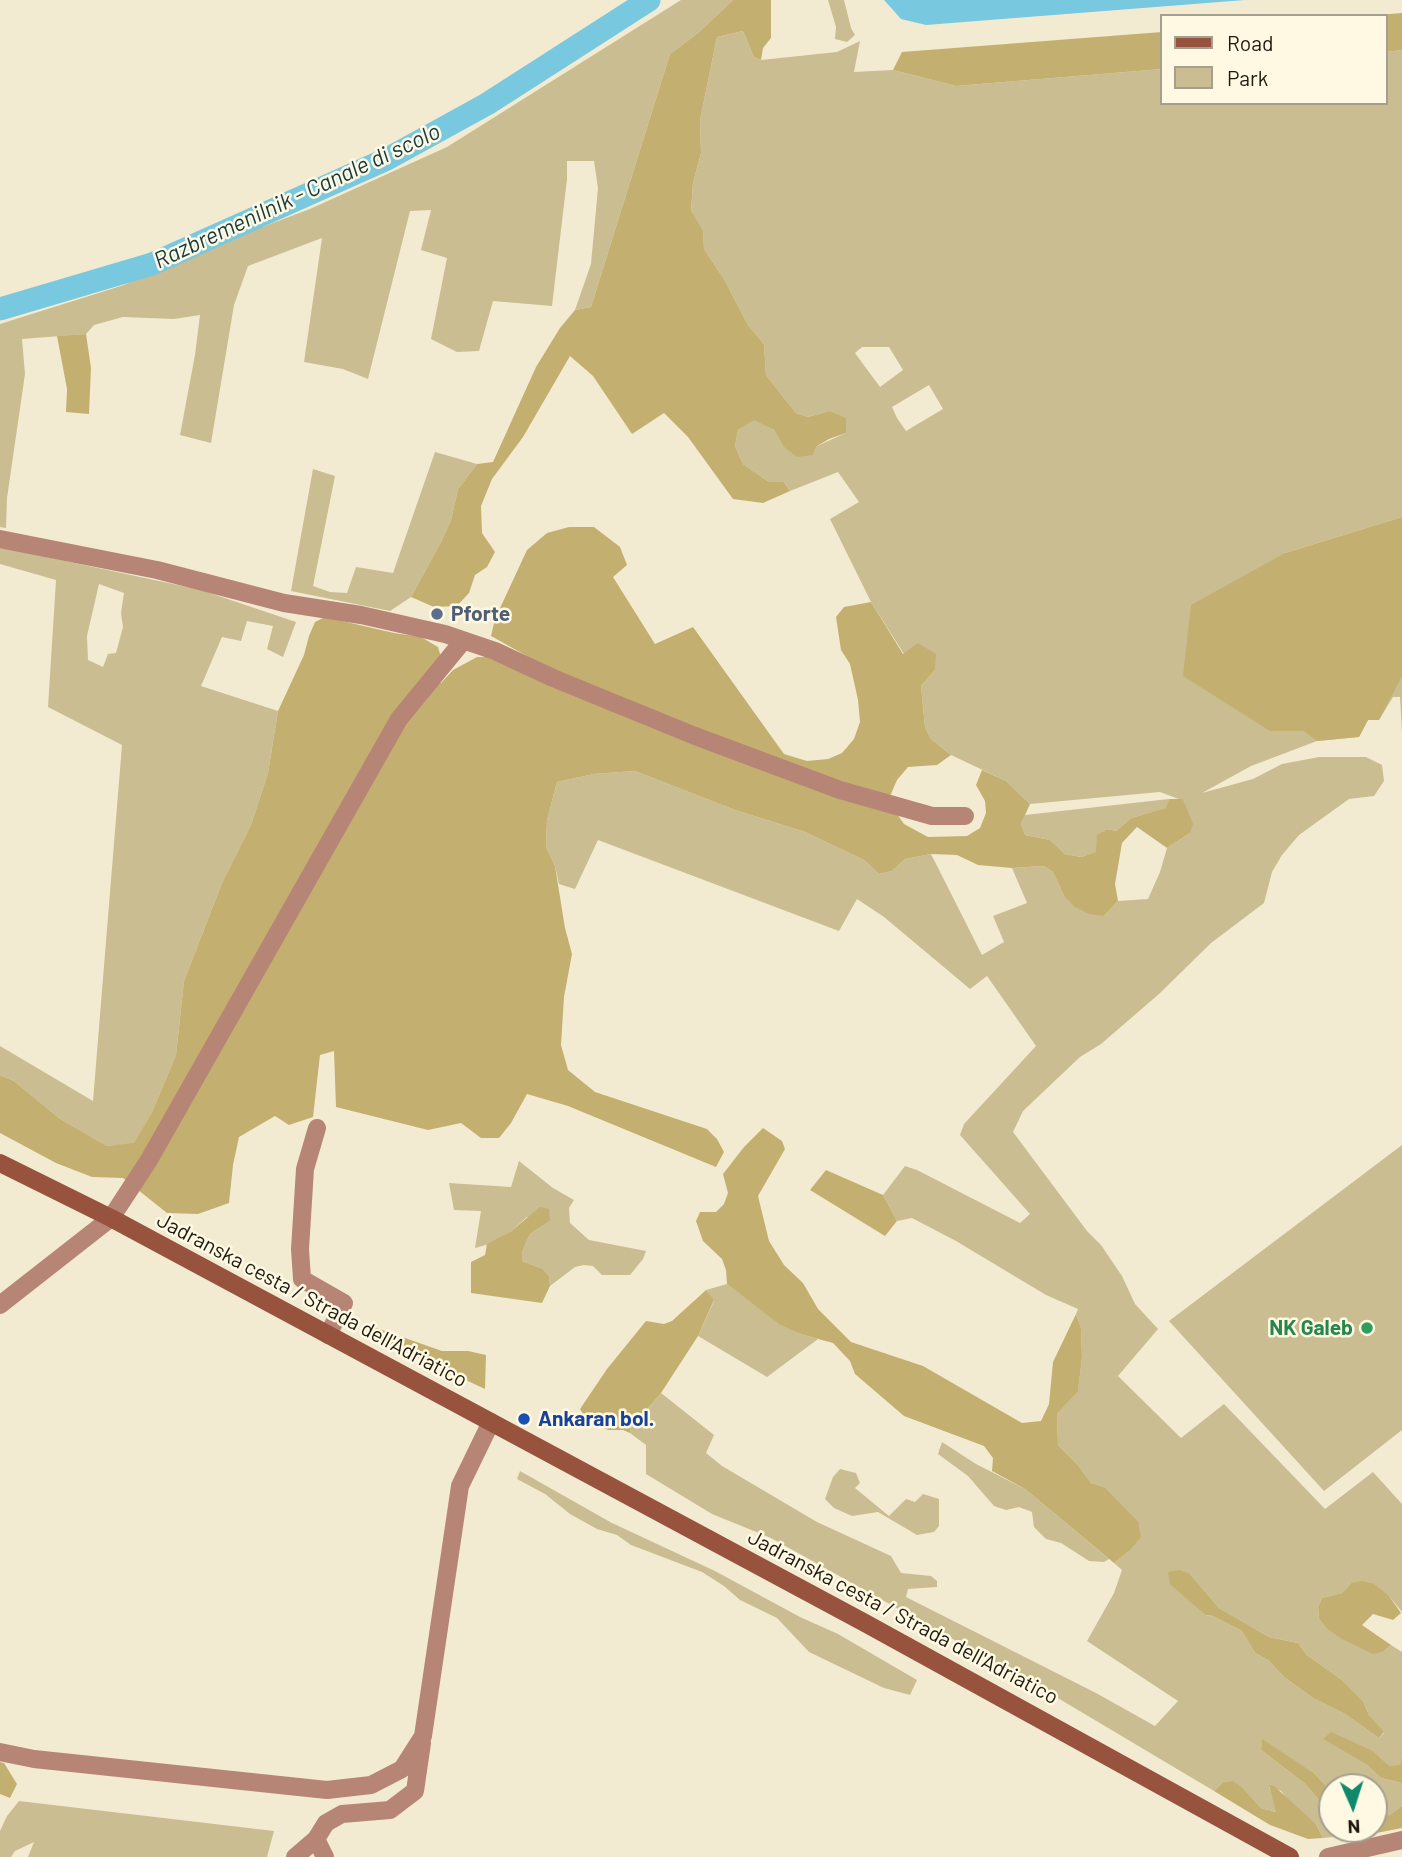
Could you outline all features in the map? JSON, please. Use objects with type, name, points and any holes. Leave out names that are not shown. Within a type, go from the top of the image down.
[{"type":"main road","name":"Jadranska cesta / Strada dell'Adriatico","points":[[0,1163],[111,1218],[998,1694],[1290,1857]]},
{"type":"street","points":[[0,539],[157,570],[284,603],[361,615],[463,640],[695,736],[840,790],[932,816],[965,816]]},
{"type":"street","points":[[0,1305],[111,1218],[149,1160],[399,719],[438,675],[463,640]]},
{"type":"street","points":[[317,1128],[305,1168],[302,1279],[344,1303],[328,1335]]},
{"type":"street","points":[[295,1857],[316,1839],[326,1822],[342,1814],[390,1810],[415,1791],[460,1486],[491,1422]]},
{"type":"street","points":[[0,1752],[34,1759],[327,1790],[371,1785],[402,1769],[423,1736]]},
{"type":"street","points":[[316,1839],[325,1857]]},
{"type":"street","points":[[1328,1857],[1402,1840]]},
{"type":"green space","points":[[681,0],[733,0],[698,33],[670,54],[591,307],[575,310],[591,264],[598,188],[594,161],[567,161],[552,306],[493,301],[479,351],[457,352],[431,339],[447,258],[421,250],[431,210],[410,211],[368,379],[343,369],[304,362],[322,238],[248,266],[234,305],[211,443],[180,435],[200,315],[174,319],[123,317],[94,325],[86,334],[22,339],[25,374],[7,498],[6,528],[0,527],[0,324],[124,285],[183,257],[310,209],[447,147]]},
{"type":"green space","points":[[828,0],[844,0],[855,35],[847,42],[835,39],[836,27]]},
{"type":"green space","points":[[743,31],[754,57],[761,60],[837,52],[860,41],[854,72],[893,70],[956,86],[1160,69],[1160,105],[1388,105],[1388,52],[1402,50],[1402,517],[1285,553],[1402,653],[1402,733],[1400,697],[1393,697],[1379,720],[1368,720],[1359,737],[1317,741],[1251,766],[1202,793],[1253,779],[1282,764],[1319,757],[1366,757],[1382,765],[1384,781],[1374,796],[1349,799],[1299,835],[1272,872],[1264,903],[1211,943],[1159,994],[1101,1044],[1080,1057],[1023,1111],[1013,1132],[1087,1231],[1101,1245],[1122,1276],[1135,1304],[1158,1329],[1118,1376],[1181,1438],[1224,1404],[1325,1509],[1373,1472],[1402,1504],[1402,1612],[1389,1596],[1351,1583],[1342,1593],[1322,1598],[1318,1607],[1319,1619],[1326,1628],[1373,1653],[1383,1652],[1391,1645],[1402,1652],[1400,1766],[1390,1766],[1373,1751],[1324,1739],[1376,1773],[1318,1773],[1318,1777],[1262,1740],[1261,1750],[1304,1783],[1318,1799],[1318,1828],[1290,1803],[1281,1791],[1269,1786],[1277,1812],[1261,1808],[1244,1789],[1222,1783],[1214,1791],[1046,1691],[771,1538],[712,1514],[646,1474],[646,1445],[630,1433],[631,1422],[638,1420],[661,1393],[714,1435],[706,1453],[722,1466],[817,1522],[891,1556],[901,1573],[931,1576],[937,1581],[937,1587],[908,1589],[906,1597],[1096,1693],[1155,1726],[1178,1701],[1087,1641],[1114,1593],[1122,1570],[1114,1563],[1129,1551],[1138,1521],[1105,1487],[1091,1483],[1058,1445],[1057,1414],[1078,1390],[1082,1358],[1081,1328],[1076,1314],[1078,1309],[1046,1295],[912,1218],[897,1221],[883,1195],[905,1166],[1020,1223],[1030,1214],[960,1135],[964,1124],[1036,1046],[987,976],[970,989],[884,917],[857,899],[839,931],[598,840],[575,889],[559,884],[555,866],[546,847],[547,820],[557,782],[594,774],[635,771],[735,810],[805,832],[864,860],[879,874],[892,871],[905,859],[931,854],[982,955],[1004,942],[993,916],[1027,903],[1012,868],[1044,866],[1053,872],[1064,896],[1104,916],[1118,901],[1148,899],[1167,848],[1190,833],[1184,801],[1160,792],[1030,804],[1006,781],[951,755],[931,739],[925,727],[921,686],[935,670],[904,654],[871,602],[830,519],[859,502],[838,472],[790,491],[784,482],[769,482],[743,464],[735,446],[738,430],[754,419],[774,430],[783,446],[813,455],[817,446],[846,433],[829,411],[808,417],[796,413],[766,375],[764,344],[748,325],[724,279],[704,249],[703,230],[691,212],[693,183],[701,153],[700,120],[717,37]],"holes":[[[862,347],[889,347],[903,370],[880,387],[855,353]],[[929,385],[943,409],[906,431],[892,407]],[[1190,1574],[1219,1608],[1269,1637],[1298,1643],[1307,1655],[1342,1680],[1363,1701],[1369,1715],[1384,1733],[1379,1738],[1345,1714],[1313,1698],[1284,1677],[1268,1660],[1255,1653],[1242,1631],[1213,1616],[1205,1615],[1191,1602]]]},
{"type":"green space","points":[[435,452],[477,464],[458,489],[451,520],[411,597],[390,611],[291,591],[313,469],[335,476],[313,586],[330,592],[347,593],[356,567],[393,573]]},
{"type":"green space","points":[[0,547],[201,590],[296,622],[283,657],[267,649],[273,626],[247,621],[241,641],[222,637],[201,686],[278,711],[268,773],[251,825],[222,883],[184,981],[176,1055],[152,1112],[134,1144],[107,1146],[59,1118],[14,1081],[0,1075],[0,1046],[93,1101],[122,745],[48,707],[56,580],[0,564]],"holes":[[[99,584],[124,593],[121,613],[123,627],[116,653],[108,654],[103,667],[88,660],[87,636]]]},
{"type":"green space","points":[[1169,799],[1167,808],[1131,818],[1116,831],[1107,829],[1098,835],[1097,852],[1081,857],[1065,854],[1050,840],[1025,835],[1021,824],[1025,815]]},
{"type":"green space","points":[[1402,1145],[1402,1430],[1324,1491],[1169,1321]]},
{"type":"green space","points":[[519,1161],[553,1188],[574,1200],[569,1208],[570,1223],[589,1240],[646,1251],[630,1275],[602,1275],[593,1266],[584,1265],[575,1267],[550,1286],[549,1276],[543,1269],[522,1261],[522,1252],[530,1234],[550,1221],[527,1217],[493,1243],[475,1248],[481,1211],[454,1210],[449,1183],[511,1187]]},
{"type":"green space","points":[[727,1284],[779,1323],[800,1334],[818,1339],[767,1377],[698,1336],[714,1301],[706,1290]]},
{"type":"green space","points":[[942,1442],[976,1464],[1025,1489],[1109,1559],[1104,1562],[1089,1561],[1061,1543],[1046,1539],[1034,1527],[1032,1512],[1019,1507],[1006,1510],[994,1506],[968,1476],[938,1454]]},
{"type":"green space","points":[[840,1469],[856,1473],[860,1483],[855,1488],[889,1516],[906,1499],[915,1502],[923,1494],[939,1499],[939,1526],[934,1532],[917,1535],[878,1512],[852,1516],[834,1508],[825,1499],[833,1477]]},
{"type":"green space","points":[[520,1471],[612,1523],[715,1571],[800,1617],[838,1634],[917,1680],[910,1695],[884,1688],[809,1652],[777,1618],[740,1600],[702,1572],[631,1545],[617,1535],[597,1529],[570,1514],[545,1494],[517,1479]]},
{"type":"green space","points":[[1388,1780],[1402,1783],[1402,1806],[1389,1815]]},
{"type":"green space","points":[[19,1801],[274,1831],[267,1857],[28,1857],[34,1842],[15,1851],[11,1857],[0,1857],[0,1831],[7,1816]]},
{"type":"shaded area","points":[[733,0],[771,0],[771,38],[763,48],[761,60],[754,57],[743,31],[717,37],[700,120],[701,153],[693,183],[691,211],[703,230],[704,249],[724,279],[748,325],[764,344],[766,375],[796,413],[808,417],[829,411],[846,418],[846,433],[817,446],[813,455],[797,457],[783,446],[774,430],[754,420],[738,430],[735,446],[743,464],[769,482],[784,482],[790,491],[763,503],[733,499],[688,437],[664,413],[632,434],[593,376],[570,356],[523,437],[492,479],[481,506],[482,533],[495,552],[487,567],[475,575],[469,593],[457,606],[434,607],[411,597],[451,520],[458,489],[477,464],[493,462],[536,367],[560,328],[575,310],[591,307],[670,54],[698,33]]},
{"type":"shaded area","points":[[1402,13],[1402,50],[1388,52],[1388,14]]},
{"type":"shaded area","points":[[1160,32],[1160,69],[956,86],[893,70],[902,52]]},
{"type":"shaded area","points":[[86,334],[91,368],[89,414],[66,412],[67,389],[57,336]]},
{"type":"shaded area","points":[[1402,517],[1402,676],[1379,720],[1368,720],[1359,737],[1317,741],[1304,731],[1270,731],[1183,676],[1191,605],[1285,553]]},
{"type":"shaded area","points":[[569,527],[594,527],[620,547],[627,565],[613,577],[655,644],[693,627],[784,754],[807,761],[828,759],[842,753],[854,739],[860,722],[858,700],[850,664],[841,650],[836,617],[844,607],[871,602],[903,654],[918,643],[936,654],[935,670],[921,686],[925,727],[931,739],[951,755],[937,765],[908,767],[897,780],[888,801],[904,824],[928,837],[967,836],[980,828],[986,813],[985,801],[976,785],[982,770],[1006,781],[1030,804],[1021,824],[1025,835],[1050,840],[1065,854],[1081,857],[1096,852],[1097,835],[1107,829],[1116,831],[1131,818],[1166,808],[1169,799],[1183,799],[1193,824],[1190,833],[1167,848],[1137,827],[1122,843],[1115,884],[1118,901],[1104,916],[1089,914],[1075,907],[1064,896],[1053,872],[1044,866],[1012,868],[978,865],[957,855],[931,854],[905,859],[892,871],[879,874],[864,860],[805,832],[735,810],[635,771],[594,774],[557,782],[547,820],[546,847],[555,866],[572,954],[564,997],[561,1045],[568,1070],[595,1092],[707,1129],[724,1152],[716,1167],[568,1106],[527,1094],[499,1138],[481,1138],[461,1123],[428,1130],[336,1107],[334,1051],[320,1055],[313,1117],[289,1125],[275,1116],[239,1137],[229,1203],[198,1214],[167,1213],[123,1178],[92,1177],[56,1163],[0,1133],[0,1075],[14,1081],[59,1118],[107,1146],[134,1143],[152,1112],[176,1055],[184,981],[222,883],[251,825],[268,773],[278,711],[304,655],[315,622],[325,617],[421,637],[438,647],[441,657],[430,673],[441,683],[453,670],[477,657],[495,657],[561,675],[491,636],[495,619],[527,550],[547,533]]},
{"type":"shaded area","points":[[763,1128],[782,1141],[785,1149],[758,1196],[769,1241],[784,1265],[803,1283],[818,1309],[851,1342],[923,1366],[1022,1423],[1041,1421],[1049,1404],[1053,1362],[1076,1314],[1081,1328],[1082,1358],[1078,1391],[1057,1414],[1058,1445],[1091,1483],[1105,1487],[1138,1521],[1141,1537],[1129,1551],[1114,1563],[1025,1489],[992,1471],[993,1458],[984,1446],[904,1416],[855,1374],[850,1361],[833,1343],[800,1334],[779,1324],[727,1284],[722,1259],[703,1241],[696,1221],[700,1212],[716,1212],[724,1204],[728,1193],[723,1174]]},
{"type":"shaded area","points":[[826,1170],[883,1195],[897,1221],[885,1236],[810,1190]]},
{"type":"shaded area","points":[[540,1207],[549,1209],[550,1221],[530,1234],[522,1252],[522,1261],[543,1269],[549,1276],[550,1286],[542,1303],[471,1293],[471,1262],[485,1255],[487,1244],[510,1232]]},
{"type":"shaded area","points":[[706,1290],[714,1300],[698,1336],[661,1393],[638,1420],[631,1422],[630,1433],[608,1430],[588,1422],[580,1409],[607,1369],[646,1321],[664,1324],[672,1321]]},
{"type":"shaded area","points":[[368,1325],[442,1351],[468,1351],[486,1355],[485,1389],[364,1333]]},
{"type":"shaded area","points":[[1180,1570],[1190,1574],[1219,1608],[1269,1637],[1298,1643],[1307,1655],[1342,1680],[1363,1701],[1369,1715],[1384,1732],[1379,1738],[1345,1714],[1313,1698],[1284,1677],[1268,1660],[1255,1653],[1242,1631],[1213,1616],[1205,1615],[1170,1584],[1168,1572]]},
{"type":"shaded area","points":[[1362,1581],[1374,1584],[1389,1596],[1401,1613],[1393,1620],[1373,1614],[1362,1625],[1391,1645],[1383,1652],[1373,1654],[1342,1639],[1326,1628],[1319,1619],[1318,1607],[1322,1598],[1342,1593],[1351,1583]]},
{"type":"shaded area","points":[[1331,1732],[1373,1751],[1390,1766],[1400,1765],[1402,1754],[1402,1783],[1388,1780],[1388,1773],[1376,1773],[1323,1739]]},
{"type":"shaded area","points":[[1262,1739],[1314,1773],[1318,1777],[1318,1799],[1304,1783],[1261,1750]]},
{"type":"shaded area","points":[[0,1762],[4,1763],[17,1784],[10,1798],[0,1794]]},
{"type":"shaded area","points":[[1233,1781],[1261,1808],[1276,1812],[1269,1785],[1274,1786],[1316,1824],[1318,1838],[1308,1839],[1270,1825],[1214,1791],[1222,1783]]},
{"type":"shaded area","points":[[1402,1806],[1402,1828],[1388,1831],[1389,1815]]},
{"type":"water","points":[[884,0],[1245,0],[926,25],[901,19]]},
{"type":"waterway","name":"Razbremenilnik - Canale di scolo","points":[[0,309],[152,264],[387,159],[487,104],[649,0]]},
{"type":"place","name":"Pforte","points":[[437,614]]},
{"type":"place","name":"NK Galeb","points":[[1367,1328]]},
{"type":"place","name":"Ankaran bol.","points":[[524,1419]]}]
